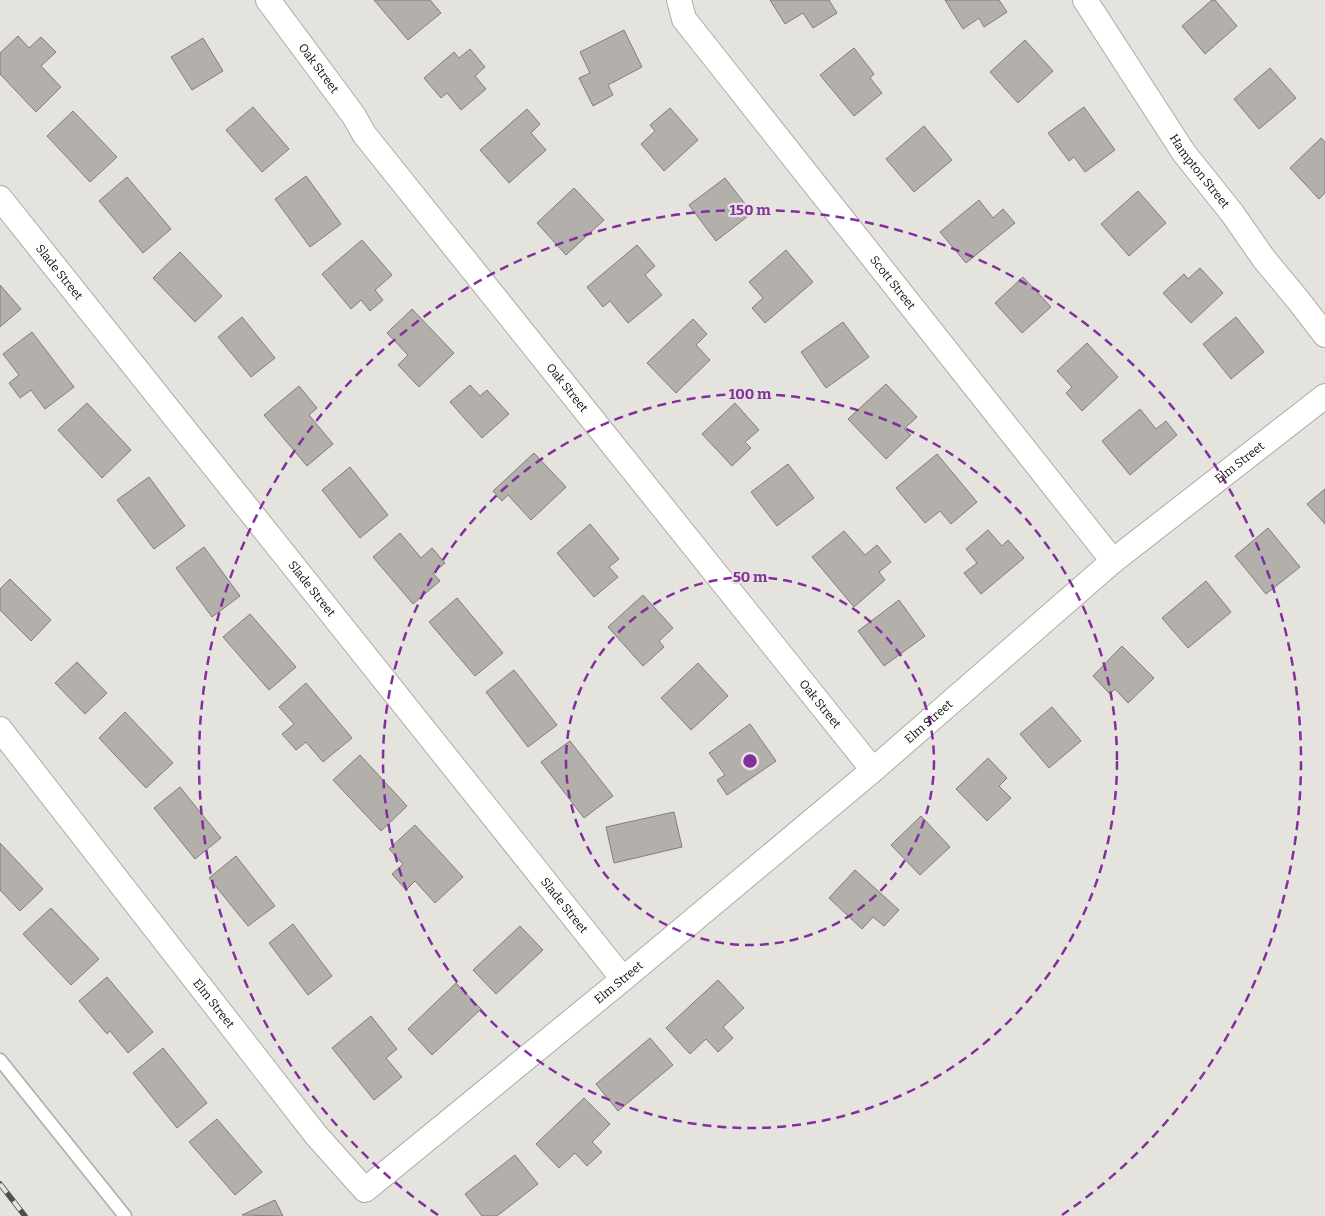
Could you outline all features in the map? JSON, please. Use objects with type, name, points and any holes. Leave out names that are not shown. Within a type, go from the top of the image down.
[{"type":"street","name":"Oak Street","points":[[268,0],[354,116],[364,134],[873,770]]},
{"type":"street","name":"Scott Street","points":[[679,0],[684,18],[1114,561]]},
{"type":"street","name":"Hampton Street","points":[[1085,0],[1184,153],[1232,214],[1264,259],[1325,335]]},
{"type":"street","name":"Slade Street","points":[[0,198],[623,980]]},
{"type":"street","name":"Elm Street","points":[[0,729],[316,1135],[365,1190],[623,980],[873,770],[1114,561],[1325,396]]},
{"type":"lane","points":[[0,1060],[125,1216]]},
{"type":"building","points":[[374,0],[430,0],[441,13],[408,40]]},
{"type":"building","points":[[770,0],[829,0],[837,13],[813,28],[803,13],[785,24]]},
{"type":"building","points":[[945,0],[999,0],[1007,12],[984,27],[979,18],[963,29]]},
{"type":"building","points":[[1212,0],[1215,0],[1237,26],[1205,54],[1182,26]]},
{"type":"building","points":[[624,30],[642,67],[608,85],[613,95],[593,106],[579,78],[590,73],[580,52]]},
{"type":"building","points":[[18,36],[29,48],[41,37],[56,52],[41,66],[61,87],[36,112],[0,74],[0,53]]},
{"type":"building","points":[[203,38],[223,71],[192,90],[171,57]]},
{"type":"building","points":[[1025,40],[1053,71],[1018,103],[990,72]]},
{"type":"building","points":[[854,48],[874,74],[870,78],[882,93],[854,116],[820,75]]},
{"type":"building","points":[[470,49],[485,67],[475,76],[486,89],[461,110],[447,93],[441,98],[424,78],[454,52],[459,58]]},
{"type":"building","points":[[1270,68],[1296,98],[1259,129],[1234,99]]},
{"type":"building","points":[[253,107],[289,149],[262,172],[226,130]]},
{"type":"building","points":[[1084,107],[1115,150],[1085,172],[1074,157],[1069,161],[1048,133]]},
{"type":"building","points":[[670,108],[698,140],[664,171],[641,144],[655,131],[650,125]]},
{"type":"building","points":[[527,109],[540,124],[531,133],[546,150],[509,183],[480,150]]},
{"type":"building","points":[[73,111],[117,157],[90,182],[47,136]]},
{"type":"building","points":[[924,126],[952,160],[914,192],[886,159]]},
{"type":"building","points":[[1321,138],[1325,142],[1325,193],[1319,199],[1290,168]]},
{"type":"building","points":[[306,176],[341,224],[310,247],[275,199]]},
{"type":"building","points":[[127,177],[171,229],[143,253],[99,201]]},
{"type":"building","points":[[725,178],[752,213],[716,241],[689,205]]},
{"type":"building","points":[[574,188],[604,220],[566,255],[537,223]]},
{"type":"building","points":[[1138,191],[1166,223],[1129,256],[1101,224]]},
{"type":"building","points":[[979,200],[993,218],[1003,209],[1015,223],[966,263],[940,232]]},
{"type":"building","points":[[362,240],[392,275],[375,290],[383,300],[370,311],[361,300],[351,309],[322,274]]},
{"type":"building","points":[[637,245],[655,266],[645,275],[662,295],[628,323],[610,301],[603,307],[587,287]]},
{"type":"building","points":[[786,250],[813,282],[765,323],[752,308],[763,298],[749,282]]},
{"type":"building","points":[[180,252],[222,296],[195,322],[153,278]]},
{"type":"building","points":[[1200,268],[1223,293],[1191,323],[1163,293],[1184,274],[1188,279]]},
{"type":"building","points":[[1023,277],[1051,307],[1022,333],[995,303]]},
{"type":"building","points":[[0,285],[21,309],[0,327]]},
{"type":"building","points":[[412,309],[454,353],[419,387],[398,365],[408,355],[387,333]]},
{"type":"building","points":[[242,317],[275,358],[251,377],[218,337]]},
{"type":"building","points":[[1236,317],[1264,352],[1231,379],[1203,344]]},
{"type":"building","points":[[693,319],[707,334],[696,345],[710,360],[676,393],[647,363]]},
{"type":"building","points":[[843,322],[869,357],[826,388],[801,352]]},
{"type":"building","points":[[32,332],[74,387],[45,409],[31,390],[20,398],[9,383],[19,375],[3,354]]},
{"type":"building","points":[[1087,343],[1118,377],[1082,411],[1066,393],[1072,387],[1057,371]]},
{"type":"building","points":[[886,384],[917,417],[904,429],[911,435],[886,459],[848,419]]},
{"type":"building","points":[[470,385],[480,396],[487,390],[509,414],[482,438],[450,402]]},
{"type":"building","points":[[299,386],[317,408],[309,415],[333,444],[307,466],[264,415]]},
{"type":"building","points":[[87,403],[131,450],[102,478],[58,430]]},
{"type":"building","points":[[735,403],[759,430],[745,442],[751,448],[732,466],[702,434]]},
{"type":"building","points":[[1140,409],[1156,429],[1166,421],[1177,435],[1130,475],[1102,441]]},
{"type":"building","points":[[534,453],[566,487],[531,520],[508,495],[502,501],[493,491]]},
{"type":"building","points":[[937,454],[977,502],[951,524],[940,511],[925,523],[896,488]]},
{"type":"building","points":[[788,464],[814,498],[777,526],[751,492]]},
{"type":"building","points":[[350,467],[388,515],[360,538],[322,490]]},
{"type":"building","points":[[149,477],[185,526],[154,549],[117,500]]},
{"type":"building","points":[[1325,489],[1325,524],[1307,504]]},
{"type":"building","points":[[590,524],[619,559],[609,567],[618,577],[594,597],[557,553]]},
{"type":"building","points":[[1268,528],[1300,567],[1266,594],[1235,556]]},
{"type":"building","points":[[988,530],[1002,546],[1008,540],[1024,558],[981,594],[964,573],[977,563],[966,549]]},
{"type":"building","points":[[844,531],[865,555],[877,545],[891,562],[879,572],[885,580],[854,607],[812,557]]},
{"type":"building","points":[[400,533],[421,558],[432,548],[445,563],[433,573],[440,581],[413,604],[373,557]]},
{"type":"building","points":[[204,547],[240,596],[212,617],[176,568]]},
{"type":"building","points":[[10,579],[51,620],[31,641],[0,610],[0,589]]},
{"type":"building","points":[[1206,581],[1231,612],[1188,648],[1162,618]]},
{"type":"building","points":[[643,595],[673,628],[659,641],[664,647],[643,666],[608,627]]},
{"type":"building","points":[[457,598],[503,653],[475,676],[429,622]]},
{"type":"building","points":[[899,600],[925,636],[884,666],[858,631]]},
{"type":"building","points":[[250,614],[296,667],[269,690],[223,637]]},
{"type":"building","points":[[1122,646],[1154,678],[1128,703],[1115,689],[1110,694],[1093,676]]},
{"type":"building","points":[[77,662],[107,693],[85,714],[55,683]]},
{"type":"building","points":[[698,663],[728,696],[691,730],[661,698]]},
{"type":"building","points":[[514,670],[557,725],[528,747],[486,692]]},
{"type":"building","points":[[306,683],[352,738],[323,762],[306,742],[296,750],[282,734],[294,724],[279,707]]},
{"type":"building","points":[[1052,707],[1081,741],[1049,768],[1020,734]]},
{"type":"building","points":[[125,712],[173,763],[146,788],[99,738]]},
{"type":"building","points":[[750,724],[776,761],[727,795],[717,780],[725,775],[709,753]]},
{"type":"building","points":[[570,741],[613,796],[584,818],[541,762]]},
{"type":"building","points":[[360,755],[407,806],[381,831],[333,780]]},
{"type":"building","points":[[988,758],[1007,778],[999,786],[1011,798],[987,821],[956,789]]},
{"type":"building","points":[[180,787],[221,838],[195,859],[154,808]]},
{"type":"building","points":[[674,812],[682,847],[614,863],[606,827]]},
{"type":"building","points":[[921,816],[950,847],[920,875],[891,845]]},
{"type":"building","points":[[415,825],[463,877],[435,903],[415,881],[406,890],[392,874],[403,864],[389,849]]},
{"type":"building","points":[[0,843],[43,889],[20,911],[0,890]]},
{"type":"building","points":[[236,856],[275,906],[248,926],[209,878]]},
{"type":"building","points":[[855,870],[899,910],[884,926],[873,917],[862,929],[829,898]]},
{"type":"building","points":[[51,908],[99,959],[71,985],[23,934]]},
{"type":"building","points":[[293,924],[332,976],[308,995],[269,943]]},
{"type":"building","points":[[520,926],[543,950],[496,994],[473,970]]},
{"type":"building","points":[[107,977],[153,1032],[128,1053],[110,1031],[107,1034],[79,1001]]},
{"type":"building","points":[[718,980],[744,1008],[723,1027],[733,1038],[718,1052],[706,1039],[690,1054],[666,1028]]},
{"type":"building","points":[[456,983],[481,1009],[432,1055],[408,1029]]},
{"type":"building","points":[[371,1016],[397,1049],[386,1058],[402,1077],[374,1100],[332,1048]]},
{"type":"building","points":[[650,1038],[673,1065],[618,1111],[596,1084]]},
{"type":"building","points":[[163,1048],[207,1103],[177,1128],[133,1073]]},
{"type":"building","points":[[584,1098],[610,1124],[592,1142],[602,1152],[587,1166],[575,1153],[559,1168],[536,1144]]},
{"type":"building","points":[[217,1119],[262,1172],[235,1195],[189,1142]]},
{"type":"building","points":[[515,1155],[538,1184],[497,1216],[482,1216],[465,1194]]},
{"type":"building","points":[[275,1200],[283,1216],[242,1215]]},
{"type":"railway","points":[[0,1184],[25,1216]]}]
